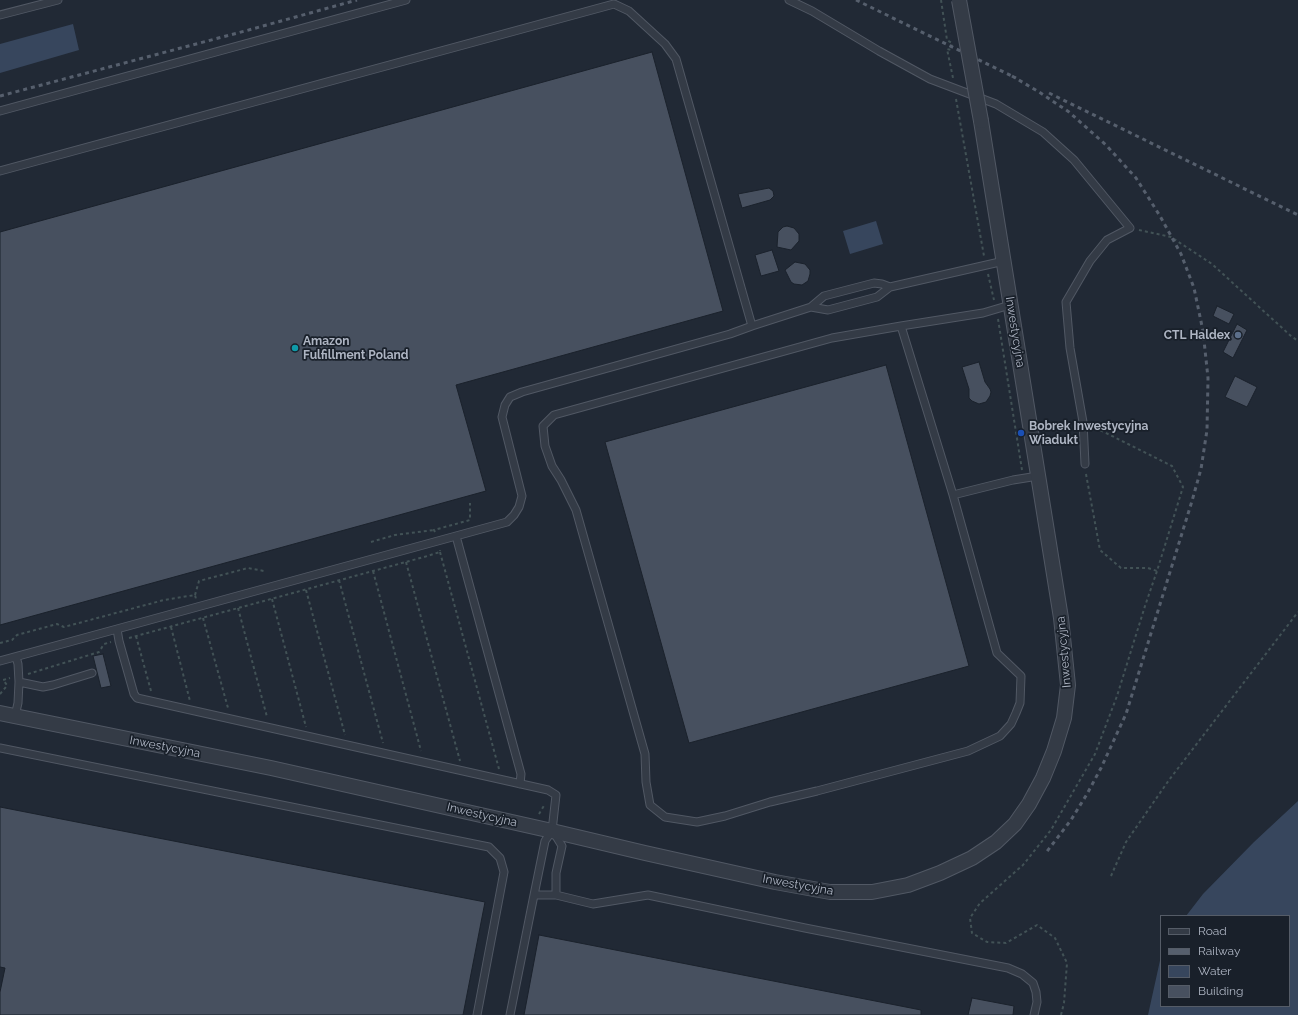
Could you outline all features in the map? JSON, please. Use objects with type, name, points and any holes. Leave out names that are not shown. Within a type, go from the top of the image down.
[{"type":"street","name":"Inwestycyjna","points":[[0,713],[271,768],[721,870],[830,892],[872,892],[908,885],[940,873],[972,858],[996,842],[1015,824],[1029,804],[1043,778],[1054,751],[1064,718],[1068,685],[1061,618],[981,121],[959,0]]},
{"type":"lane","points":[[0,15],[58,0]]},
{"type":"lane","points":[[0,111],[406,0]]},
{"type":"lane","points":[[789,0],[812,11],[930,80],[996,104],[1043,132],[1074,160],[1130,228],[1107,240],[1090,261],[1066,302],[1070,348],[1083,422],[1085,464]]},
{"type":"lane","points":[[0,171],[614,4],[629,11],[665,44],[676,59],[752,326]]},
{"type":"lane","points":[[811,307],[828,310],[877,297],[890,287],[1004,261]]},
{"type":"lane","points":[[0,661],[507,522],[519,507],[522,496],[502,417],[505,405],[510,397],[522,392],[730,334],[811,307],[824,296],[874,283],[890,287]]},
{"type":"lane","points":[[901,326],[953,494],[997,653],[1021,676],[1020,702],[1010,724],[1000,736],[968,751],[770,802],[725,816],[697,822],[665,817],[650,805],[646,782],[645,754],[576,510],[552,466],[545,446],[543,426],[554,415],[832,338],[996,309],[1010,304]]},
{"type":"lane","points":[[953,494],[1038,476]]},
{"type":"lane","points":[[456,536],[521,774],[520,784]]},
{"type":"lane","points":[[117,629],[134,694],[137,698],[548,790],[556,795],[552,831],[545,841],[510,1015]]},
{"type":"lane","points":[[15,716],[18,703],[19,682],[16,657]]},
{"type":"lane","points":[[19,682],[43,687],[92,673]]},
{"type":"lane","points":[[0,748],[489,847],[500,858],[504,872],[477,1015]]},
{"type":"lane","points":[[552,831],[562,846],[556,873],[556,895]]},
{"type":"lane","points":[[534,895],[556,895],[593,904],[648,894],[805,928],[1008,968],[1022,974],[1033,983],[1037,1002],[1034,1015]]},
{"type":"path","points":[[941,0],[947,40],[952,43],[951,50],[948,49],[954,89],[986,265],[996,309],[1023,478]]},
{"type":"path","points":[[1130,228],[1171,237],[1177,240],[1212,264],[1291,336],[1298,340]]},
{"type":"path","points":[[1061,1015],[1064,1003],[1067,963],[1056,938],[1037,925],[1006,943],[986,942],[972,933],[970,918],[980,903],[1023,865],[1051,830],[1095,754],[1117,696],[1183,487],[1172,466],[1083,422]]},
{"type":"path","points":[[1085,464],[1100,550],[1121,568],[1148,568],[1157,571]]},
{"type":"path","points":[[371,542],[395,534],[434,530]]},
{"type":"path","points":[[440,552],[499,769]]},
{"type":"path","points":[[406,562],[460,761]]},
{"type":"path","points":[[195,595],[199,581],[248,568],[264,571]]},
{"type":"path","points":[[372,571],[421,752]]},
{"type":"path","points":[[339,580],[383,744]]},
{"type":"path","points":[[306,590],[345,735]]},
{"type":"path","points":[[272,599],[306,727]]},
{"type":"path","points":[[238,608],[268,718]]},
{"type":"path","points":[[1110,876],[1126,842],[1169,780],[1298,612]]},
{"type":"path","points":[[171,627],[190,701]]},
{"type":"path","points":[[136,636],[152,693]]},
{"type":"path","points":[[0,694],[6,686]]},
{"type":"path","points":[[544,805],[538,814],[553,814]]},
{"type":"water","points":[[73,24],[79,50],[0,73],[0,44]]},
{"type":"water","points":[[876,221],[883,244],[850,254],[843,231]]},
{"type":"water","points":[[1298,801],[1298,1015],[1148,1015],[1160,961],[1160,1007],[1290,1007],[1290,915],[1187,915],[1203,894],[1254,842]]},
{"type":"building","name":"Amazon Fulfillment Poland","points":[[652,52],[723,311],[456,385],[486,491],[0,625],[0,232]]},
{"type":"building","points":[[769,188],[773,191],[774,196],[770,200],[742,208],[738,194]]},
{"type":"building","points":[[787,226],[794,228],[799,234],[799,241],[791,250],[777,247],[778,232],[783,227]]},
{"type":"building","points":[[772,250],[779,271],[761,276],[755,255]]},
{"type":"building","points":[[795,262],[805,264],[810,270],[808,281],[802,285],[791,282],[785,270]]},
{"type":"building","points":[[1217,306],[1234,314],[1229,324],[1213,316]]},
{"type":"building","points":[[1237,324],[1247,330],[1233,358],[1223,352]]},
{"type":"building","points":[[979,362],[985,382],[991,392],[986,402],[979,404],[969,398],[969,389],[962,367]]},
{"type":"building","points":[[886,365],[969,666],[689,743],[605,442]]},
{"type":"building","points":[[1235,376],[1257,387],[1247,407],[1225,397]]},
{"type":"building","points":[[103,654],[111,686],[101,688],[93,656]]},
{"type":"building","points":[[0,807],[485,902],[463,1015],[0,1015],[0,992],[5,968],[0,967]]},
{"type":"building","points":[[539,935],[921,1010],[921,1015],[524,1015]]},
{"type":"building","points":[[972,998],[1014,1006],[1013,1015],[968,1015]]},
{"type":"railway","points":[[0,96],[357,0]]},
{"type":"railway","points":[[856,0],[1016,78]]},
{"type":"railway","points":[[1012,76],[1069,112],[1106,145],[1136,178],[1160,216],[1181,254],[1194,288],[1203,331],[1208,378],[1207,430],[1201,469],[1126,714],[1087,794],[1071,820],[1045,854]]},
{"type":"railway","points":[[1049,93],[1298,215]]},
{"type":"place","name":"CTL Haldex","points":[[1238,335]]},
{"type":"place","name":"Amazon Fulfillment Poland","points":[[295,348]]},
{"type":"place","name":"Bobrek Inwestycyjna Wiadukt","points":[[1021,433]]}]
